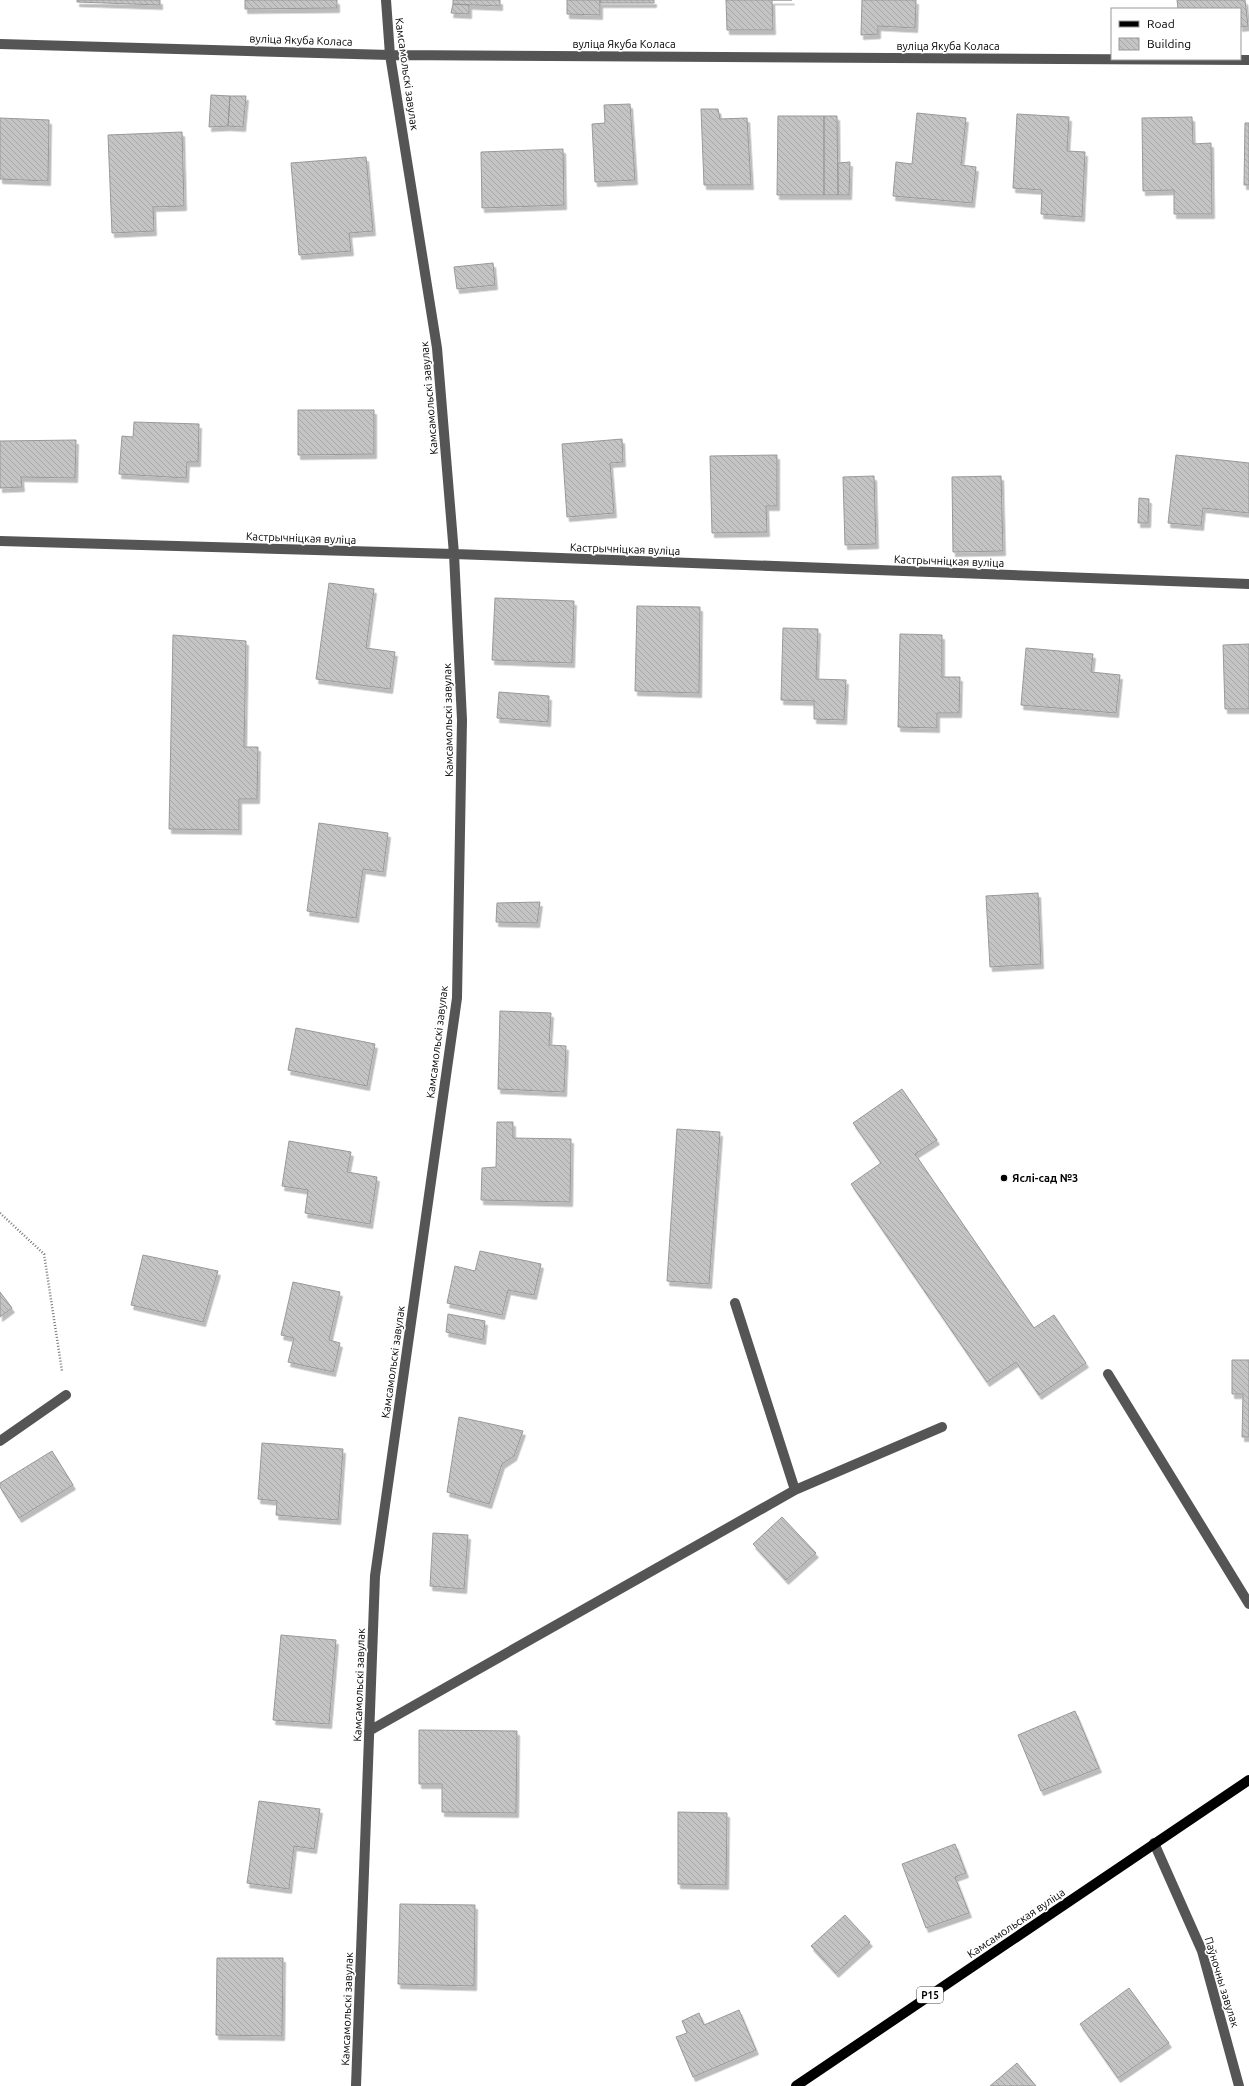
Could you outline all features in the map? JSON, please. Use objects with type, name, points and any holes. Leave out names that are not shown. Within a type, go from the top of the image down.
[{"type":"main road","name":"Камсамольская вуліца","points":[[796,2086],[1249,1780]]},
{"type":"street","name":"Камсамольскі завулак","points":[[356,2086],[376,1576],[457,998],[462,720],[454,554],[437,348],[390,55],[386,0]]},
{"type":"street","name":"вуліца Якуба Коласа","points":[[0,44],[390,55],[1111,59]]},
{"type":"street","name":"Кастрычніцкая вуліца","points":[[0,541],[454,554],[1249,584]]},
{"type":"street","points":[[736,1302],[795,1490]]},
{"type":"street","points":[[1108,1374],[1249,1604]]},
{"type":"street","points":[[0,1441],[66,1395]]},
{"type":"street","points":[[369,1731],[795,1490],[942,1427]]},
{"type":"street","name":"Паўночны завулак","points":[[1154,1843],[1202,1951],[1239,2086]]},
{"type":"path","points":[[0,1213],[44,1254],[66,1395]]},
{"type":"building","points":[[77,0],[160,0],[160,5],[77,2]]},
{"type":"building","points":[[245,0],[337,0],[337,8],[245,9]]},
{"type":"building","points":[[453,0],[500,0],[500,6],[453,4]]},
{"type":"building","points":[[567,0],[600,0],[600,15],[567,14]]},
{"type":"building","points":[[600,0],[654,0],[654,3],[600,3]]},
{"type":"building","points":[[726,0],[772,0],[773,30],[727,30]]},
{"type":"building","points":[[862,0],[916,0],[915,28],[878,26],[878,34],[861,35]]},
{"type":"building","points":[[1177,0],[1245,0],[1248,26],[1241,27],[1241,8],[1178,8]]},
{"type":"building","points":[[453,4],[469,5],[469,14],[451,13]]},
{"type":"building","points":[[211,95],[230,96],[228,126],[209,127]]},
{"type":"building","points":[[230,96],[246,96],[243,127],[228,126]]},
{"type":"building","points":[[630,104],[635,180],[595,182],[592,124],[605,123],[604,105]]},
{"type":"building","points":[[701,109],[718,109],[720,119],[747,118],[751,185],[704,185]]},
{"type":"building","points":[[917,113],[966,118],[961,165],[976,167],[972,203],[893,196],[896,162],[912,164]]},
{"type":"building","points":[[1017,114],[1069,117],[1067,151],[1085,152],[1082,217],[1041,214],[1042,190],[1013,188]]},
{"type":"building","points":[[778,116],[824,116],[824,195],[777,195]]},
{"type":"building","points":[[824,116],[837,116],[838,195],[824,195]]},
{"type":"building","points":[[1192,117],[1193,144],[1211,143],[1212,214],[1174,214],[1174,190],[1143,191],[1142,118]]},
{"type":"building","points":[[0,118],[49,120],[48,181],[0,179]]},
{"type":"building","points":[[1245,123],[1249,123],[1249,185],[1244,185]]},
{"type":"building","points":[[182,132],[184,206],[153,207],[154,231],[112,233],[108,135]]},
{"type":"building","points":[[563,149],[564,205],[482,208],[481,152]]},
{"type":"building","points":[[366,157],[373,231],[349,233],[351,251],[299,255],[291,163]]},
{"type":"building","points":[[850,162],[849,195],[838,195],[838,163]]},
{"type":"building","points":[[493,263],[495,285],[457,289],[454,267]]},
{"type":"building","points":[[298,410],[374,410],[374,454],[298,455]]},
{"type":"building","points":[[134,422],[199,424],[198,462],[187,462],[186,478],[119,474],[122,436],[133,437]]},
{"type":"building","points":[[622,439],[623,462],[610,463],[614,513],[567,517],[562,444]]},
{"type":"building","points":[[76,440],[75,478],[21,477],[22,487],[0,488],[0,441]]},
{"type":"building","points":[[777,455],[777,506],[766,506],[767,532],[712,533],[710,456]]},
{"type":"building","points":[[1176,455],[1249,463],[1249,513],[1203,508],[1201,526],[1168,523]]},
{"type":"building","points":[[874,476],[876,544],[845,545],[843,477]]},
{"type":"building","points":[[1001,476],[1003,551],[953,552],[952,477]]},
{"type":"building","points":[[1139,498],[1149,499],[1148,523],[1138,523]]},
{"type":"building","points":[[329,583],[374,589],[366,648],[395,652],[390,689],[316,679]]},
{"type":"building","points":[[495,598],[574,601],[572,663],[492,660]]},
{"type":"building","points":[[637,606],[700,607],[699,693],[635,691]]},
{"type":"building","points":[[783,628],[818,629],[816,679],[846,680],[844,720],[814,719],[814,701],[781,700]]},
{"type":"building","points":[[900,634],[942,635],[942,677],[960,677],[959,713],[937,713],[937,728],[898,727]]},
{"type":"building","points":[[173,635],[246,641],[244,747],[258,747],[257,799],[239,799],[239,830],[169,829]]},
{"type":"building","points":[[1249,644],[1249,709],[1225,709],[1223,645]]},
{"type":"building","points":[[1026,648],[1093,654],[1091,672],[1120,675],[1116,713],[1021,705]]},
{"type":"building","points":[[499,692],[549,696],[548,722],[497,718]]},
{"type":"building","points":[[319,823],[388,833],[383,872],[363,869],[356,918],[307,911]]},
{"type":"building","points":[[1038,893],[1041,964],[990,967],[986,896]]},
{"type":"building","points":[[540,902],[537,923],[496,922],[497,903]]},
{"type":"building","points":[[500,1011],[551,1013],[549,1045],[566,1046],[564,1092],[498,1089]]},
{"type":"building","points":[[296,1028],[375,1044],[367,1086],[288,1070]]},
{"type":"building","points":[[902,1089],[937,1140],[915,1154],[1034,1328],[1054,1315],[1086,1363],[1039,1395],[1016,1362],[987,1382],[851,1184],[881,1163],[853,1123]]},
{"type":"building","points":[[497,1122],[513,1122],[513,1138],[571,1139],[570,1202],[481,1200],[482,1168],[496,1167]]},
{"type":"building","points":[[677,1129],[720,1132],[709,1284],[667,1281]]},
{"type":"building","points":[[289,1141],[351,1152],[347,1172],[377,1177],[370,1224],[305,1213],[308,1190],[282,1186]]},
{"type":"building","points":[[480,1251],[541,1264],[534,1295],[508,1290],[502,1315],[447,1303],[455,1266],[475,1271]]},
{"type":"building","points":[[143,1255],[218,1271],[203,1322],[131,1305]]},
{"type":"building","points":[[293,1282],[340,1292],[329,1340],[340,1343],[333,1372],[288,1362],[294,1338],[281,1335]]},
{"type":"building","points":[[0,1292],[12,1308],[0,1317]]},
{"type":"building","points":[[448,1314],[485,1321],[483,1340],[446,1332]]},
{"type":"building","points":[[1232,1360],[1249,1360],[1249,1437],[1242,1437],[1243,1394],[1232,1394]]},
{"type":"building","points":[[459,1417],[523,1431],[514,1456],[502,1464],[489,1504],[447,1492]]},
{"type":"building","points":[[262,1443],[343,1449],[338,1520],[276,1515],[277,1501],[258,1499]]},
{"type":"building","points":[[52,1451],[73,1485],[19,1518],[0,1487],[0,1483]]},
{"type":"building","points":[[782,1517],[816,1553],[786,1580],[753,1544]]},
{"type":"building","points":[[433,1533],[468,1535],[464,1589],[430,1586]]},
{"type":"building","points":[[281,1635],[336,1640],[329,1724],[273,1720]]},
{"type":"building","points":[[1075,1711],[1099,1768],[1041,1791],[1018,1735]]},
{"type":"building","points":[[419,1730],[517,1731],[516,1813],[442,1812],[442,1784],[419,1784]]},
{"type":"building","points":[[259,1801],[320,1809],[314,1849],[294,1846],[289,1889],[247,1883]]},
{"type":"building","points":[[678,1812],[727,1813],[726,1885],[678,1884]]},
{"type":"building","points":[[955,1844],[966,1873],[955,1877],[969,1913],[926,1928],[902,1864]]},
{"type":"building","points":[[400,1904],[475,1905],[474,1986],[398,1984]]},
{"type":"building","points":[[845,1915],[870,1942],[836,1973],[811,1946]]},
{"type":"building","points":[[217,1958],[283,1958],[282,2036],[216,2035]]},
{"type":"building","points":[[1129,1988],[1169,2043],[1118,2078],[1080,2024]]},
{"type":"building","points":[[739,2010],[756,2050],[693,2077],[676,2037],[687,2033],[682,2021],[699,2013],[704,2025]]},
{"type":"building","points":[[1017,2063],[1036,2086],[990,2086]]},
{"type":"place","name":"Яслі-сад №3","points":[[1004,1178]]}]
